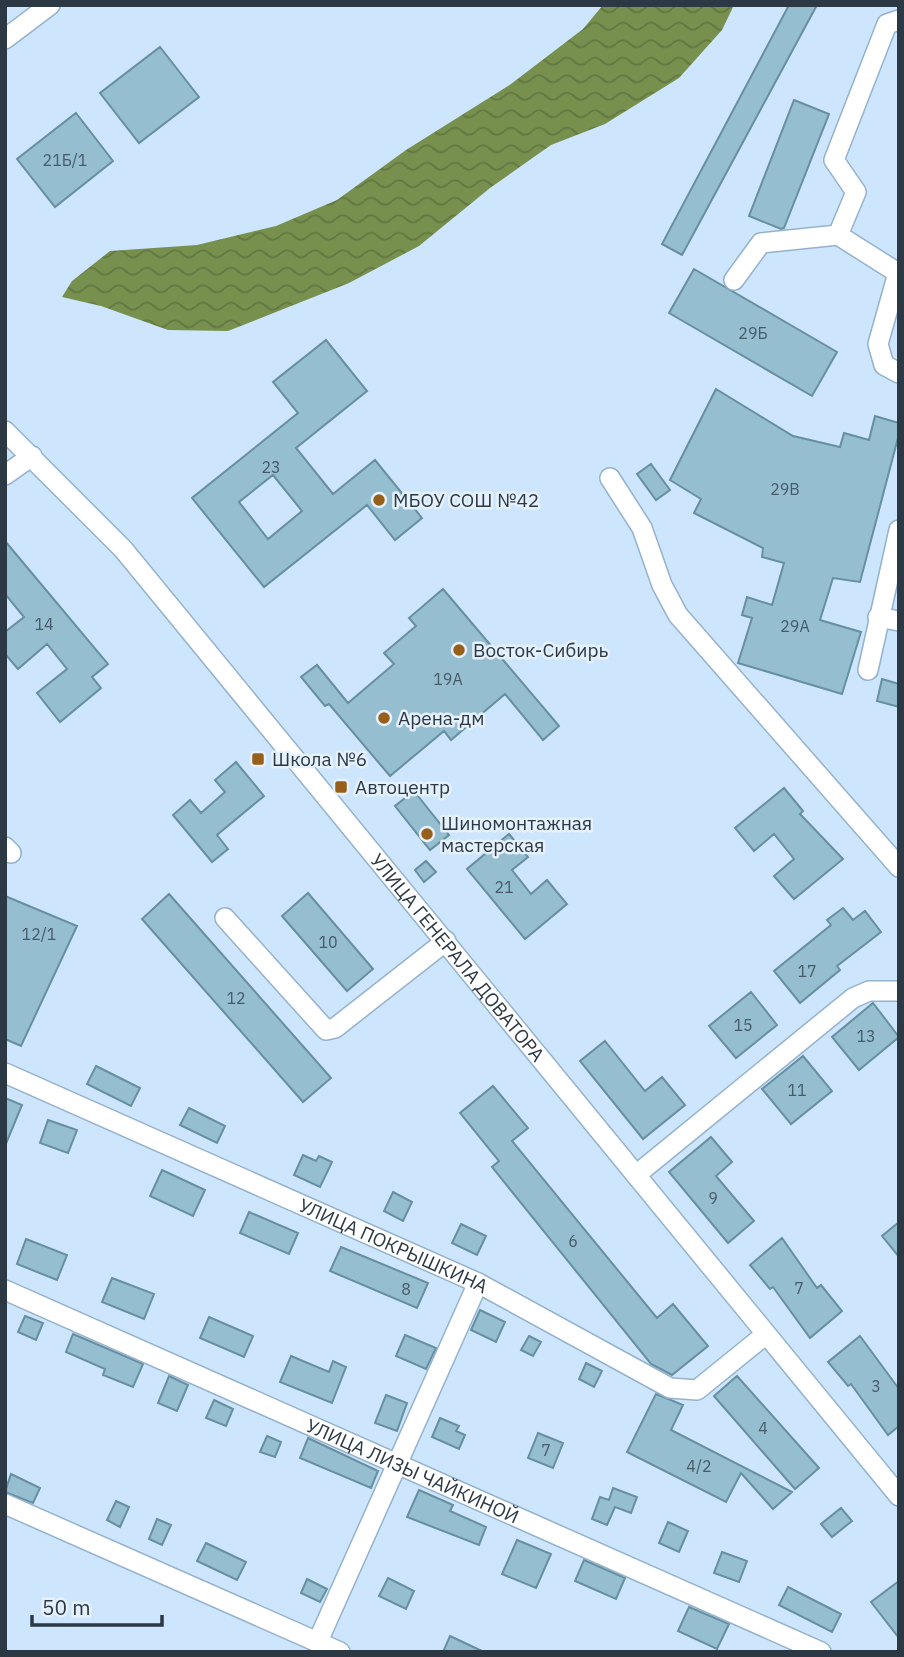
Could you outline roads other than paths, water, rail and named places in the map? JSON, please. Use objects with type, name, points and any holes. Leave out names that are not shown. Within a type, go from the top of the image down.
[{"type":"street","points":[[5,39],[50,5]]},
{"type":"street","points":[[838,235],[856,192],[834,160],[887,24],[899,20]]},
{"type":"street","points":[[734,280],[761,243],[838,235],[898,273],[878,344],[884,365],[899,373]]},
{"type":"street","name":"УЛИЦА ГЕНЕРАЛА ДОВАТОРА","points":[[5,430],[123,549],[899,1496]]},
{"type":"street","points":[[5,475],[32,456]]},
{"type":"street","points":[[610,478],[642,528],[662,585],[678,615],[899,867]]},
{"type":"street","points":[[868,670],[899,530]]},
{"type":"street","points":[[878,617],[899,621]]},
{"type":"street","points":[[225,918],[326,1030],[335,1028],[446,941]]},
{"type":"street","points":[[636,1175],[853,998],[869,991],[899,991]]},
{"type":"street","name":"УЛИЦА ПОКРЫШКИНА","points":[[5,1073],[478,1283],[670,1388],[681,1391],[697,1390],[765,1335]]},
{"type":"street","points":[[318,1641],[478,1283]]},
{"type":"street","name":"УЛИЦА ЛИЗЫ ЧАЙКИНОЙ","points":[[5,1290],[821,1652]]},
{"type":"street","points":[[5,1504],[340,1652]]},
{"type":"water","points":[[603,5],[734,5],[722,30],[679,78],[605,124],[551,145],[490,188],[419,246],[349,283],[228,331],[168,330],[101,306],[62,297],[72,281],[110,251],[197,245],[276,226],[337,200],[406,150],[511,84],[583,29]]},
{"type":"place","name":"МБОУ СОШ №42","points":[[379,500]]},
{"type":"place","name":"Восток-Сибирь","points":[[459,650]]},
{"type":"place","name":"Арена-дм","points":[[384,718]]},
{"type":"place","name":"Школа №6","points":[[258,759]]},
{"type":"place","name":"Автоцентр","points":[[341,787]]},
{"type":"place","name":"Шиномонтажная мастерская","points":[[427,834]]}]
